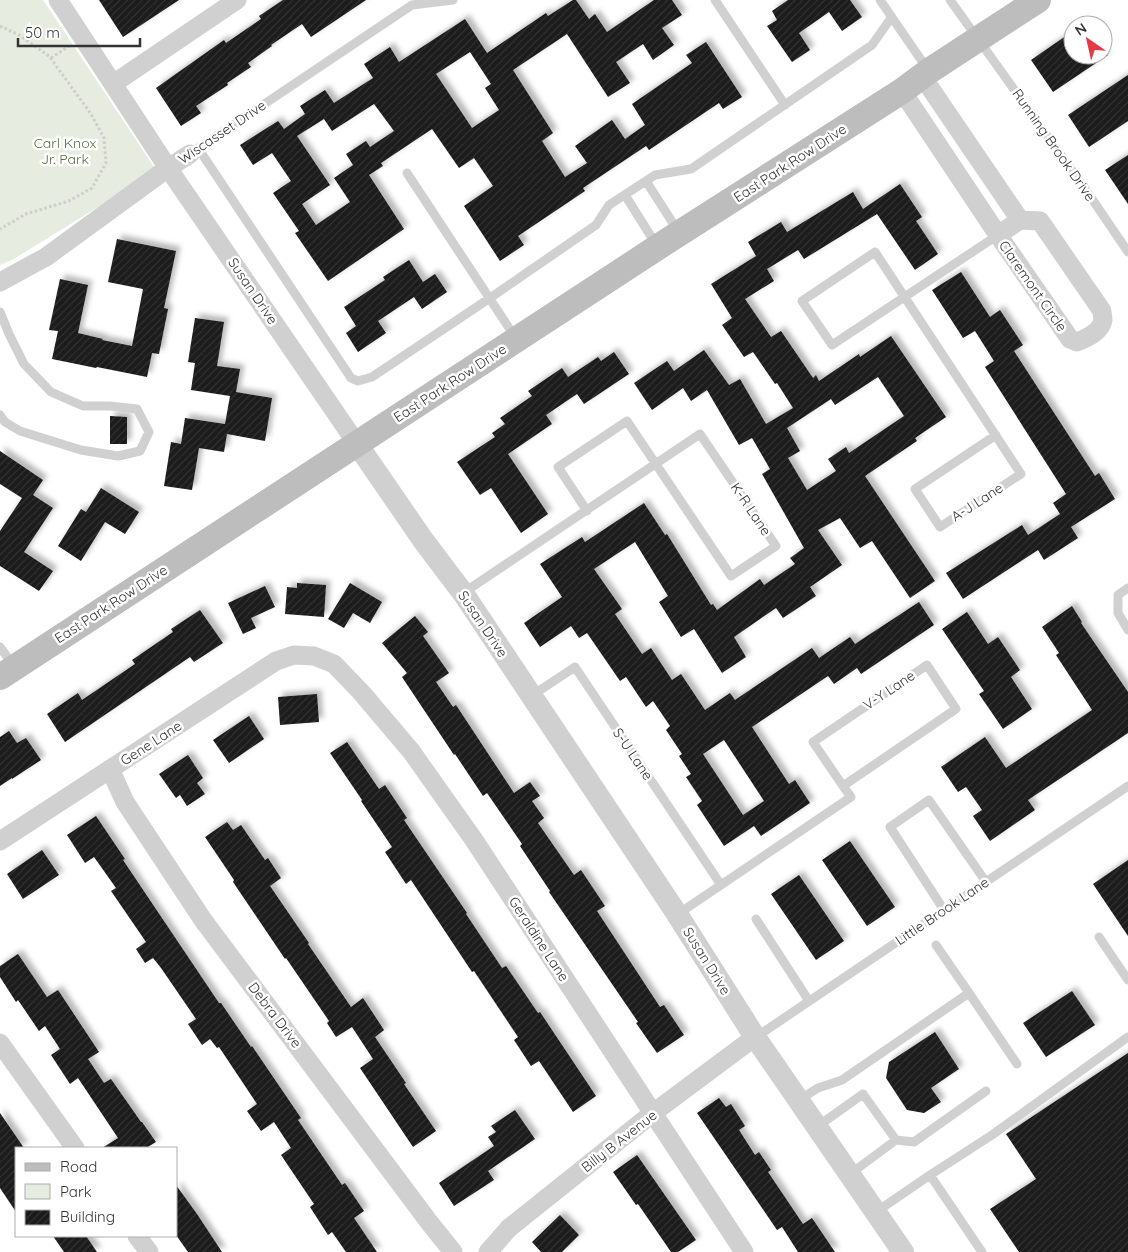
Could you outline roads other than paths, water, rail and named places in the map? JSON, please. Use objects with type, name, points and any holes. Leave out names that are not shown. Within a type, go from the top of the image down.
[{"type":"main road","name":"East Park Row Drive","points":[[5,664],[357,444],[1038,0]]},
{"type":"street","name":"Susan Drive","points":[[58,0],[168,168],[423,540],[463,593],[677,914],[756,1037],[876,1212],[896,1250]]},
{"type":"street","points":[[113,84],[237,0]]},
{"type":"street","points":[[917,80],[1020,220]]},
{"type":"street","points":[[917,80],[998,235]]},
{"type":"street","name":"Wiscasset Drive","points":[[0,282],[46,257],[194,151]]},
{"type":"street","name":"Claremont Circle","points":[[1020,220],[1040,221],[1102,311],[1104,320],[1098,329],[1088,338],[1077,342],[1070,339],[998,235],[1020,220]]},
{"type":"street","name":"Gene Lane","points":[[0,841],[276,661],[294,655],[305,656]]},
{"type":"street","name":"Geraldine Lane","points":[[305,656],[314,656],[334,664],[361,692],[411,752],[474,840],[744,1252]]},
{"type":"street","name":"Debra Drive","points":[[110,769],[125,802],[203,920],[428,1222],[453,1252]]},
{"type":"street","name":"Billy B Avenue","points":[[488,1252],[509,1228],[653,1113],[756,1037]]},
{"type":"street","points":[[0,1043],[74,1147]]},
{"type":"street","points":[[138,1237],[149,1252]]},
{"type":"lane","name":"Wiscasset Drive","points":[[194,151],[412,6],[453,0]]},
{"type":"lane","points":[[715,0],[785,105]]},
{"type":"lane","points":[[880,0],[891,18],[917,80]]},
{"type":"lane","name":"Running Brook Drive","points":[[950,0],[1084,187],[1128,252]]},
{"type":"lane","points":[[194,151],[351,378],[358,381],[372,377],[596,225],[609,206],[655,175],[691,169],[785,105],[872,45],[891,18]]},
{"type":"lane","points":[[407,173],[517,340]]},
{"type":"lane","points":[[646,182],[679,233]]},
{"type":"lane","points":[[625,195],[658,247]]},
{"type":"lane","name":"A-J Lane","points":[[996,436],[915,489],[940,527],[1021,474],[996,436],[904,297],[875,252],[802,301],[832,345],[904,297],[998,235]]},
{"type":"lane","points":[[0,312],[24,364],[51,392],[83,406],[137,409],[149,432],[140,451],[118,456],[81,450],[20,431],[5,422],[0,415]]},
{"type":"lane","points":[[587,510],[558,467],[627,420],[656,464]]},
{"type":"lane","name":"K-R Lane","points":[[463,593],[700,434],[776,546],[731,576],[656,464]]},
{"type":"lane","points":[[1128,588],[1118,596],[1118,613],[1128,630]]},
{"type":"lane","name":"V-Y Lane","points":[[927,665],[956,709],[843,786],[813,742],[927,665]]},
{"type":"lane","name":"S-U Lane","points":[[531,696],[575,667],[721,885]]},
{"type":"lane","points":[[677,914],[851,798],[843,786]]},
{"type":"lane","name":"Little Brook Lane","points":[[756,1037],[1128,786]]},
{"type":"lane","points":[[944,910],[890,827],[905,816],[929,800],[986,882]]},
{"type":"lane","points":[[756,919],[809,1001]]},
{"type":"lane","points":[[1099,937],[1128,980]]},
{"type":"lane","points":[[936,945],[1017,1064]]},
{"type":"lane","points":[[799,1100],[818,1088],[842,1080],[969,993]]},
{"type":"lane","points":[[876,1212],[992,1135],[1128,1037]]},
{"type":"lane","points":[[850,1174],[896,1140],[914,1142],[986,1091]]},
{"type":"lane","points":[[817,1127],[863,1094],[896,1140]]},
{"type":"lane","points":[[930,1175],[982,1252]]},
{"type":"park label","name":"Carl Knox Jr. Park","points":[[65,152]]}]
